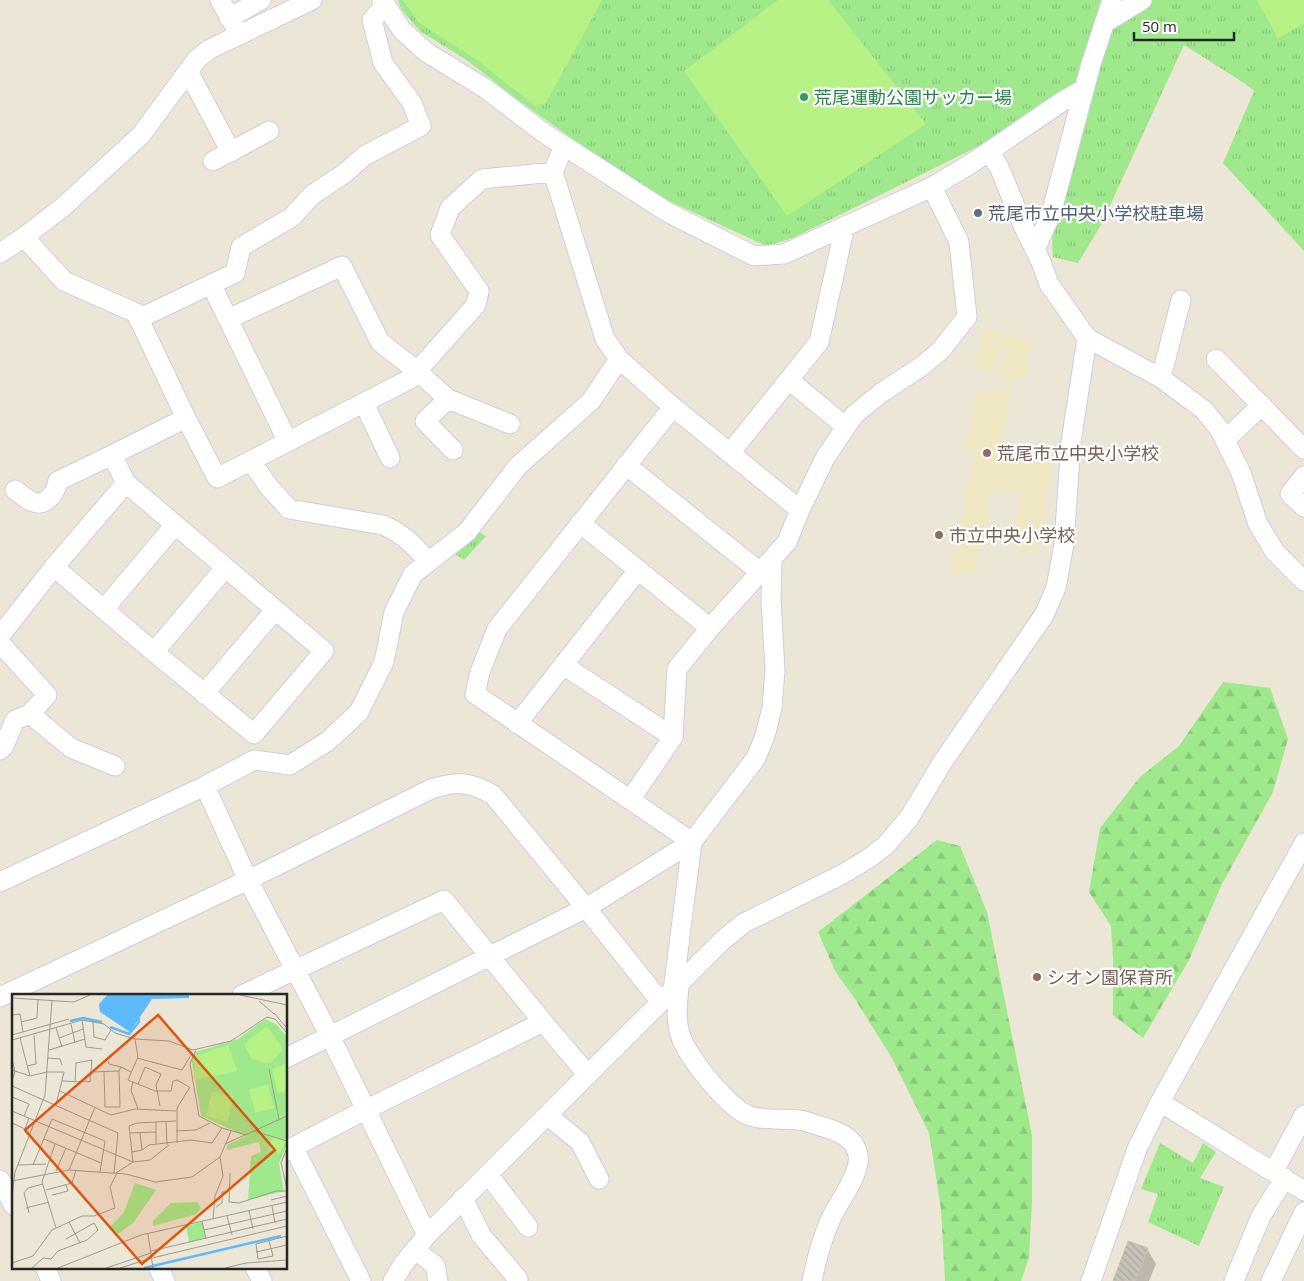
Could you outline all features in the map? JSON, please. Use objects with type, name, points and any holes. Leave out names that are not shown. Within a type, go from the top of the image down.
[{"type":"street","points":[[220,0],[240,35]]},
{"type":"street","points":[[229,18],[261,0]]},
{"type":"street","points":[[0,253],[63,207],[141,135],[197,59],[210,49],[312,0]]},
{"type":"street","points":[[1035,250],[1051,214],[1084,89],[1112,0]]},
{"type":"street","points":[[1104,23],[1142,0]]},
{"type":"street","points":[[138,319],[235,273],[241,247],[292,217],[312,195],[345,173],[364,156],[421,126],[412,103],[383,63],[372,20],[383,3],[402,30],[426,52],[486,89],[541,131],[667,212],[754,256],[784,254],[932,187],[972,163],[1063,101],[1084,89]]},
{"type":"street","points":[[188,71],[230,152]]},
{"type":"street","points":[[213,162],[269,131]]},
{"type":"street","points":[[564,146],[553,172],[605,339],[619,359],[673,407],[800,510]]},
{"type":"street","points":[[989,151],[1000,170],[1049,284],[1087,338],[1161,378],[1204,410],[1220,430],[1241,473],[1258,524],[1275,552],[1304,581]]},
{"type":"street","points":[[24,237],[64,281],[136,313],[217,478],[410,379],[476,305],[479,291],[440,235],[450,208],[482,179],[553,172]]},
{"type":"street","points":[[630,800],[673,737],[677,669],[710,628],[787,542],[825,458],[854,416],[881,393],[922,366],[940,351],[967,317],[958,242],[932,187]]},
{"type":"street","points":[[730,453],[819,342],[845,226]]},
{"type":"street","points":[[228,319],[342,266],[380,342],[417,371],[448,399],[510,424]]},
{"type":"street","points":[[211,284],[288,442]]},
{"type":"street","points":[[1161,378],[1181,300]]},
{"type":"street","points":[[393,1281],[427,1235],[724,939],[744,923],[843,874],[869,858],[886,845],[909,818],[942,763],[1044,616],[1056,588],[1064,544],[1071,442],[1087,338]]},
{"type":"street","points":[[0,882],[205,786],[254,760],[290,765],[328,741],[360,712],[384,662],[394,612],[413,574],[467,532],[518,466],[591,401],[619,359]]},
{"type":"street","points":[[1216,359],[1304,449]]},
{"type":"street","points":[[789,380],[846,427]]},
{"type":"street","points":[[448,399],[425,421],[453,450]]},
{"type":"street","points":[[364,403],[390,458]]},
{"type":"street","points":[[1225,440],[1262,405]]},
{"type":"street","points":[[673,407],[496,629],[480,672],[475,694],[692,842]]},
{"type":"street","points":[[15,490],[33,502],[41,503],[50,498],[56,490],[58,481],[186,418]]},
{"type":"street","points":[[54,567],[254,734],[324,651],[126,483],[112,455]]},
{"type":"street","points":[[252,461],[269,487],[289,509],[382,525],[396,530],[409,540],[428,561]]},
{"type":"street","points":[[288,1057],[586,908],[692,842],[756,758],[765,736],[772,708],[775,670],[766,566],[626,465]]},
{"type":"street","points":[[1304,476],[1290,494],[1304,507]]},
{"type":"street","points":[[0,636],[54,567],[126,483]]},
{"type":"street","points":[[580,523],[710,628]]},
{"type":"street","points":[[104,609],[175,525]]},
{"type":"street","points":[[154,652],[225,568]]},
{"type":"street","points":[[517,724],[638,570]]},
{"type":"street","points":[[204,694],[275,610]]},
{"type":"street","points":[[0,643],[47,695],[30,714],[15,720],[4,746],[0,750]]},
{"type":"street","points":[[563,665],[673,737]]},
{"type":"street","points":[[30,714],[71,748],[115,766]]},
{"type":"street","points":[[3,991],[248,880],[431,789],[459,783],[476,785],[493,795],[586,908],[671,993]]},
{"type":"street","points":[[205,786],[248,880],[330,1036],[427,1235]]},
{"type":"street","points":[[692,842],[671,993],[677,1011],[680,1034],[690,1056],[718,1090],[748,1115],[761,1119],[802,1120],[833,1130],[851,1142],[857,1151],[858,1162],[852,1180],[829,1221],[816,1257],[812,1281]]},
{"type":"street","points":[[1091,1281],[1137,1149],[1160,1102],[1304,843]]},
{"type":"street","points":[[244,994],[444,900],[543,1022],[588,1074]]},
{"type":"street","points":[[361,1281],[290,1149],[543,1022]]},
{"type":"street","points":[[1160,1102],[1304,1191]]},
{"type":"street","points":[[547,1115],[580,1142],[598,1179]]},
{"type":"street","points":[[1234,1281],[1304,1116]]},
{"type":"street","points":[[488,1174],[528,1227]]},
{"type":"street","points":[[463,1198],[481,1235],[518,1278],[516,1281]]},
{"type":"street","points":[[1271,1281],[1304,1212]]},
{"type":"street","points":[[415,1250],[435,1265],[438,1281]]},
{"type":"street","points":[[46,1268],[52,1281]]},
{"type":"street","points":[[158,1268],[165,1281]]},
{"type":"street","points":[[256,1268],[262,1281]]},
{"type":"shaded area","name":"荒尾市立中央小学校","points":[[984,329],[1010,334],[1014,338],[1031,339],[1025,380],[1013,379],[999,456],[1031,463],[1035,451],[1053,453],[1036,555],[1013,547],[1021,495],[992,489],[974,576],[951,570],[975,452],[966,450],[978,390],[1004,394],[1007,380],[997,378],[1001,360],[1005,359],[1007,349],[999,348],[994,372],[974,369]]},
{"type":"green space","points":[[398,0],[1304,0],[1304,251],[1223,163],[1254,91],[1184,45],[1101,225],[1078,263],[1053,257],[1053,237],[1055,216],[1064,174],[1092,94],[1011,128],[971,150],[793,238],[766,246],[669,201],[581,145],[468,61],[420,31],[401,9]]},
{"type":"green space","points":[[403,0],[602,0],[546,103],[535,106],[477,60],[418,22]]},
{"type":"green space","name":"荒尾運動公園サッカー場","points":[[778,0],[828,0],[926,124],[787,216],[684,71]]},
{"type":"green space","points":[[1257,0],[1304,0],[1304,23],[1278,39]]},
{"type":"green space","points":[[476,530],[486,536],[464,560],[452,552]]},
{"type":"green space","points":[[1223,682],[1270,688],[1288,739],[1273,792],[1222,884],[1189,960],[1143,1038],[1113,1015],[1111,926],[1089,892],[1100,828],[1140,777],[1179,746]]},
{"type":"green space","points":[[937,840],[960,846],[987,912],[1032,1135],[1032,1201],[1029,1258],[1021,1281],[945,1281],[941,1209],[929,1133],[892,1058],[835,971],[818,932]]},
{"type":"green space","points":[[1160,1143],[1193,1163],[1203,1143],[1216,1152],[1200,1178],[1224,1187],[1199,1246],[1148,1222],[1158,1194],[1141,1189]]},
{"type":"building","points":[[1128,1241],[1148,1248],[1135,1281],[1113,1281]]},
{"type":"place","name":"荒尾運動公園サッカー場","points":[[804,97]]},
{"type":"place","name":"荒尾市立中央小学校駐車場","points":[[978,213]]},
{"type":"place","name":"荒尾市立中央小学校","points":[[987,453]]},
{"type":"place","name":"市立中央小学校","points":[[939,535]]},
{"type":"place","name":"シオン園保育所","points":[[1037,977]]}]
